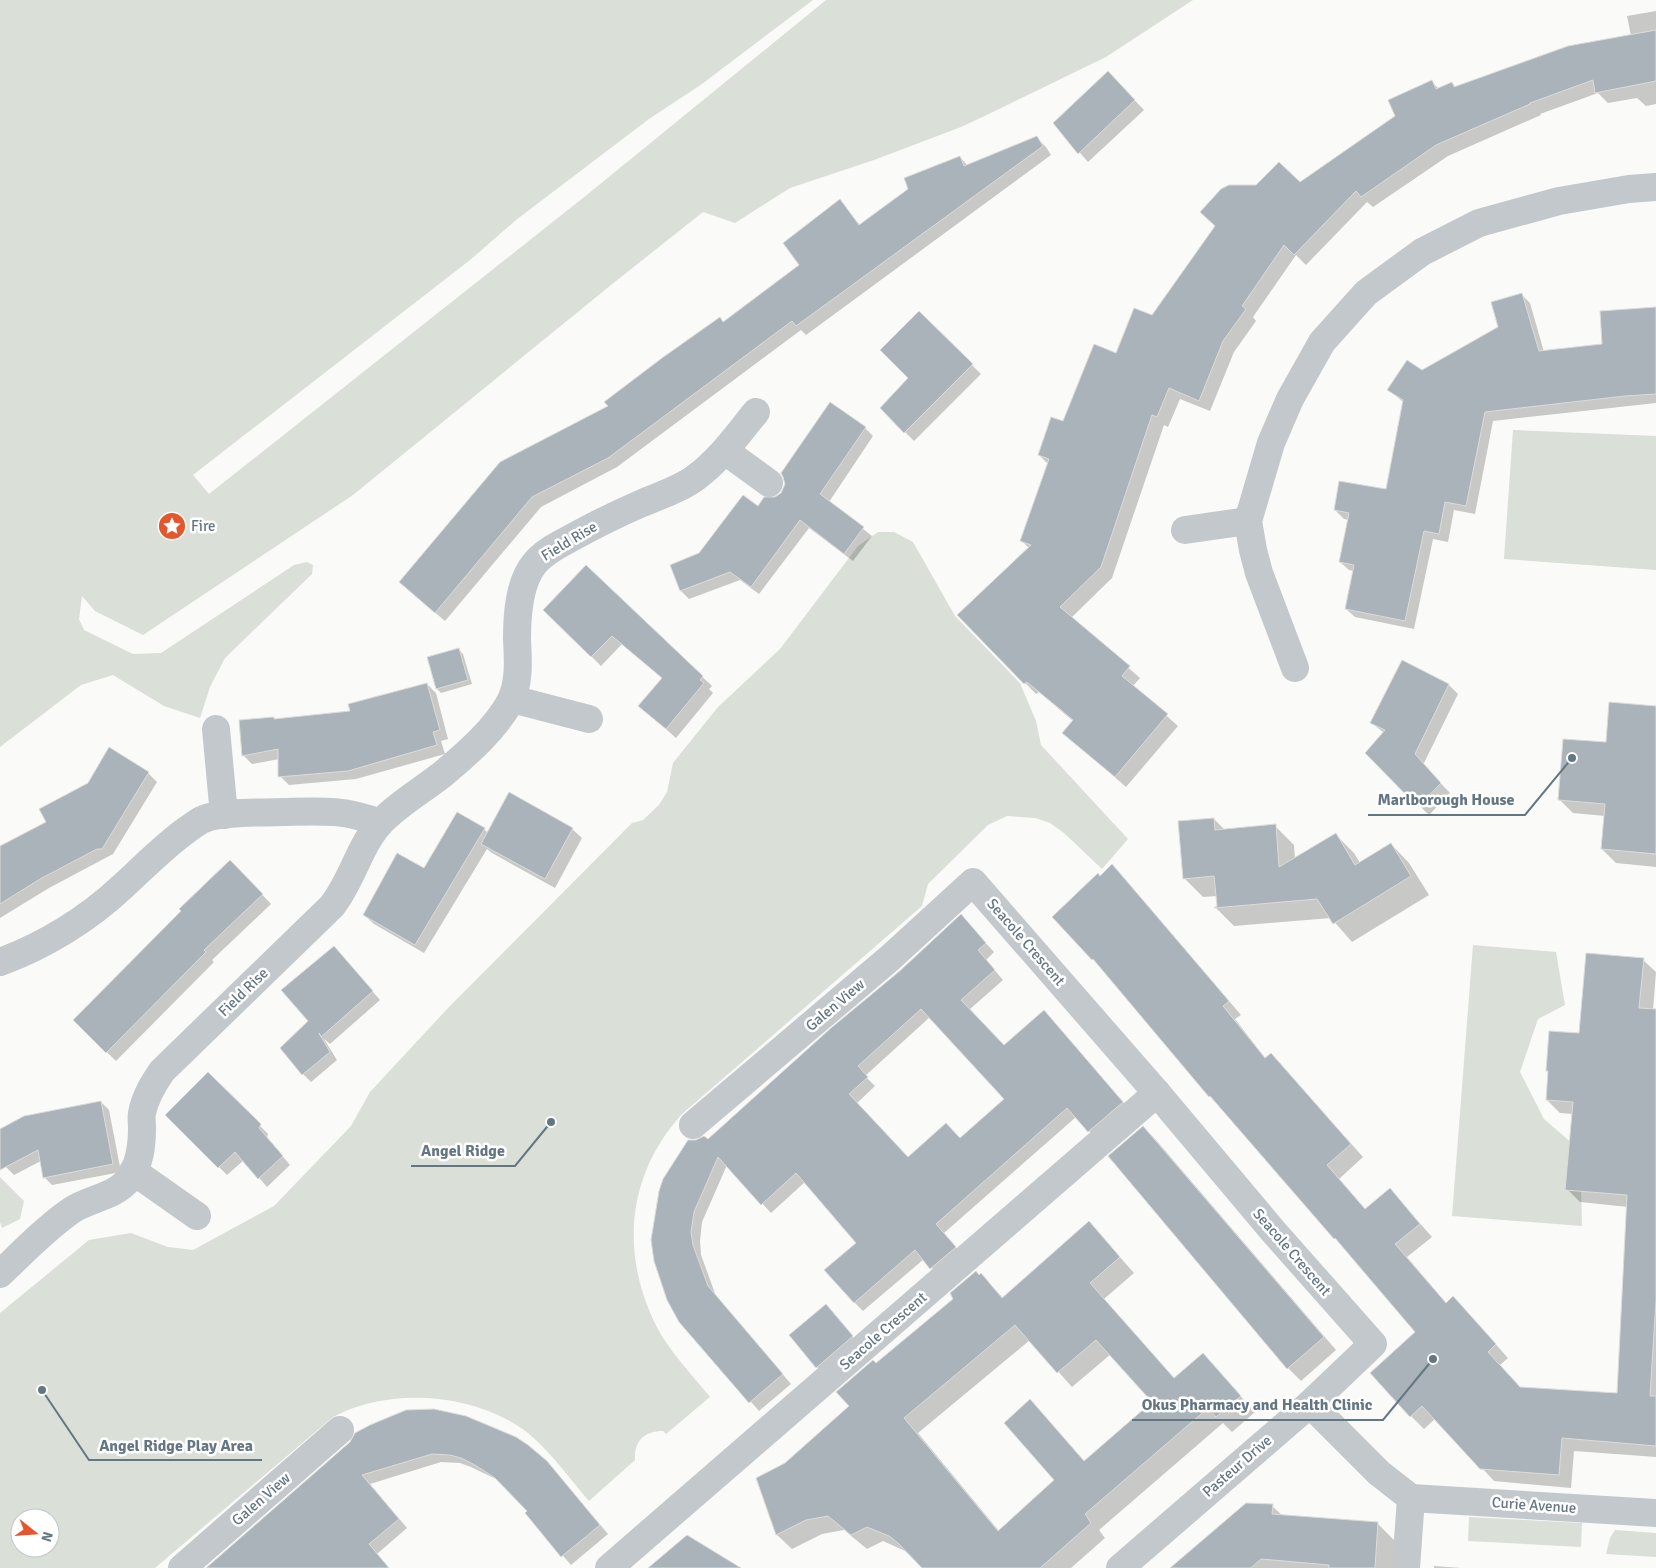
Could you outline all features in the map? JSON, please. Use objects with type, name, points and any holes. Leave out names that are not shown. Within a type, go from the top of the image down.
[{"type":"street","points":[[1295,668],[1259,573],[1252,550],[1248,521],[1271,443],[1290,399],[1322,342],[1366,293],[1422,252],[1479,223],[1559,201],[1629,188],[1656,187]]},
{"type":"street","name":"Field Rise","points":[[0,1274],[66,1214],[84,1203],[117,1189],[128,1179],[134,1171],[141,1150],[142,1114],[145,1102],[150,1089],[162,1072],[332,906],[342,894],[371,835],[380,823],[443,774],[482,738],[504,712],[512,699],[516,684],[519,664],[517,637],[523,589],[536,562],[556,546],[609,518],[679,488],[694,478],[724,451],[756,412]]},
{"type":"street","points":[[724,451],[770,483]]},
{"type":"street","points":[[1185,530],[1248,521]]},
{"type":"street","points":[[512,699],[589,718]]},
{"type":"street","points":[[216,729],[224,814]]},
{"type":"street","points":[[0,962],[56,936],[120,889],[172,840],[204,818],[224,814],[328,810],[349,813],[380,823]]},
{"type":"street","name":"Seacole Crescent","points":[[973,882],[1157,1093],[1273,1231],[1373,1344],[1310,1404]]},
{"type":"street","name":"Galen View","points":[[693,1125],[890,958],[973,882]]},
{"type":"street","name":"Seacole Crescent","points":[[609,1568],[1157,1093]]},
{"type":"street","points":[[134,1171],[197,1216]]},
{"type":"street","points":[[1310,1404],[1379,1473],[1411,1498],[1406,1568]]},
{"type":"street","name":"Pasteur Drive","points":[[1120,1568],[1310,1404]]},
{"type":"street","name":"Galen View","points":[[182,1568],[340,1430]]},
{"type":"street","name":"Curie Avenue","points":[[1411,1498],[1656,1513]]},
{"type":"shaded area","points":[[0,0],[813,0],[702,84],[649,119],[516,220],[470,260],[193,475],[209,494],[583,198],[826,0],[1193,0],[1106,57],[961,127],[874,160],[790,188],[735,223],[703,212],[353,495],[143,635],[95,611],[82,596],[79,619],[84,630],[133,654],[161,653],[294,565],[307,562],[313,565],[312,574],[225,658],[210,687],[200,718],[164,706],[113,675],[81,685],[0,747]]},
{"type":"shaded area","points":[[1513,430],[1656,436],[1656,570],[1504,559]]},
{"type":"shaded area","points":[[878,532],[894,532],[913,542],[955,616],[1020,683],[1036,721],[1041,745],[1128,839],[1102,869],[1064,833],[1050,823],[1035,818],[1007,816],[988,825],[928,884],[922,906],[682,1114],[664,1136],[651,1160],[641,1185],[636,1210],[634,1237],[636,1263],[642,1290],[657,1328],[678,1359],[710,1397],[666,1434],[663,1431],[656,1431],[642,1438],[636,1447],[635,1460],[589,1501],[544,1448],[528,1433],[507,1420],[484,1409],[459,1402],[433,1398],[406,1398],[380,1401],[356,1407],[333,1417],[155,1568],[0,1568],[0,1313],[89,1240],[131,1233],[168,1247],[193,1250],[274,1206],[351,1126],[370,1092],[448,1008],[632,823],[643,820],[659,805],[667,792],[673,763],[718,707],[780,649],[858,546]]},
{"type":"shaded area","points":[[1473,945],[1556,952],[1565,1005],[1538,1019],[1520,1072],[1544,1119],[1580,1150],[1582,1226],[1452,1216]]},
{"type":"shaded area","points":[[0,1177],[24,1201],[20,1219],[2,1228],[0,1222]]},
{"type":"shaded area","points":[[1469,1517],[1582,1523],[1581,1547],[1468,1541]]},
{"type":"shaded area","points":[[1615,1530],[1656,1533],[1656,1557],[1606,1554],[1610,1538]]},
{"type":"building","points":[[1656,30],[1656,81],[1595,93],[1593,80],[1530,103],[1436,145],[1361,197],[1356,191],[1294,255],[1284,245],[1242,306],[1246,309],[1223,341],[1199,401],[1169,388],[1157,417],[1152,415],[1101,567],[1060,607],[1130,666],[1122,676],[1168,714],[1115,777],[1062,733],[1073,720],[1027,682],[1024,684],[957,615],[1031,545],[1020,541],[1049,459],[1038,455],[1051,417],[1063,421],[1094,344],[1116,353],[1134,308],[1152,315],[1215,226],[1200,212],[1221,189],[1229,185],[1256,185],[1279,162],[1300,182],[1395,116],[1388,100],[1432,80],[1436,89],[1452,82],[1454,87],[1568,46]]},
{"type":"building","points":[[1108,71],[1135,100],[1078,154],[1053,123]]},
{"type":"building","points":[[1037,136],[1043,146],[796,326],[792,321],[608,458],[532,497],[435,613],[399,582],[500,462],[608,406],[604,402],[662,358],[720,317],[723,322],[799,265],[783,243],[840,199],[859,225],[908,189],[904,178],[960,156],[964,166]]},
{"type":"building","points":[[1522,293],[1539,351],[1602,344],[1600,311],[1656,307],[1656,394],[1485,412],[1466,506],[1445,502],[1439,534],[1424,531],[1405,621],[1345,609],[1354,565],[1339,562],[1349,513],[1334,510],[1339,481],[1386,489],[1403,400],[1387,390],[1407,360],[1422,370],[1498,327],[1491,302]]},
{"type":"building","points":[[919,311],[973,364],[904,433],[880,408],[908,378],[880,350]]},
{"type":"building","points":[[830,402],[866,427],[820,494],[864,527],[844,554],[800,520],[751,587],[730,572],[680,591],[670,565],[699,553],[743,495],[758,506],[764,497],[775,497],[781,493],[785,484],[781,473]]},
{"type":"building","points":[[586,565],[703,676],[700,680],[704,683],[666,729],[638,706],[662,678],[612,636],[591,657],[543,610]]},
{"type":"building","points":[[459,648],[468,680],[436,689],[427,657]]},
{"type":"building","points":[[1402,660],[1449,684],[1415,754],[1441,783],[1418,807],[1365,753],[1385,730],[1370,723]]},
{"type":"building","points":[[427,683],[440,730],[433,732],[437,745],[348,771],[278,777],[278,749],[242,756],[239,720],[274,717],[274,719],[350,711],[348,704]]},
{"type":"building","points":[[1609,702],[1656,706],[1656,854],[1601,849],[1605,804],[1558,800],[1563,739],[1606,742]]},
{"type":"building","points":[[109,747],[149,772],[102,849],[97,849],[40,879],[0,904],[0,846],[46,822],[39,809],[88,783]]},
{"type":"building","points":[[509,792],[573,828],[545,879],[481,844]]},
{"type":"building","points":[[457,812],[485,828],[415,945],[363,915],[397,853],[424,868]]},
{"type":"building","points":[[1214,818],[1215,830],[1276,824],[1279,867],[1336,833],[1355,865],[1391,843],[1411,876],[1333,924],[1317,899],[1214,908],[1217,906],[1214,876],[1183,879],[1178,821]]},
{"type":"building","points":[[230,860],[263,894],[204,950],[206,952],[106,1053],[73,1020],[181,911],[179,909]]},
{"type":"building","points":[[1112,864],[1229,1001],[1223,1006],[1265,1058],[1271,1053],[1351,1144],[1327,1165],[1365,1209],[1390,1188],[1420,1224],[1395,1244],[1446,1303],[1453,1296],[1496,1344],[1488,1352],[1520,1387],[1617,1393],[1627,1195],[1565,1190],[1573,1102],[1546,1100],[1548,1071],[1546,1071],[1549,1031],[1579,1033],[1586,953],[1644,958],[1639,1008],[1656,1009],[1656,1300],[1650,1396],[1656,1396],[1656,1446],[1562,1438],[1559,1475],[1480,1469],[1422,1406],[1410,1417],[1370,1373],[1415,1332],[1335,1238],[1209,1097],[1093,959],[1052,917],[1098,873],[1100,876]]},
{"type":"building","points":[[961,914],[986,943],[978,950],[995,970],[961,1000],[1004,1045],[1044,1010],[1123,1102],[1088,1132],[1067,1108],[936,1224],[956,1247],[930,1269],[915,1250],[854,1303],[824,1270],[856,1243],[796,1173],[761,1205],[718,1157],[694,1212],[691,1232],[693,1245],[708,1286],[783,1374],[749,1403],[679,1322],[667,1300],[654,1261],[651,1240],[659,1191],[663,1179],[688,1140],[696,1140],[704,1136],[708,1139],[831,1028],[901,970]],"holes":[[[921,1009],[1004,1099],[960,1138],[946,1123],[908,1157],[849,1094],[868,1077],[858,1066]]]},
{"type":"building","points":[[334,946],[373,991],[321,1037],[330,1052],[302,1075],[280,1048],[308,1021],[281,990]]},
{"type":"building","points":[[208,1072],[261,1124],[259,1128],[283,1156],[258,1179],[235,1152],[218,1168],[165,1115]]},
{"type":"building","points":[[101,1101],[113,1164],[43,1178],[38,1150],[0,1170],[0,1129],[24,1116]]},
{"type":"building","points":[[1143,1126],[1324,1337],[1287,1369],[1108,1156]]},
{"type":"building","points":[[1089,1221],[1120,1257],[1090,1283],[1174,1378],[1203,1353],[1241,1396],[1216,1417],[1208,1408],[1085,1514],[1091,1523],[1040,1568],[922,1568],[889,1536],[867,1527],[851,1535],[828,1516],[806,1520],[776,1535],[756,1478],[785,1463],[849,1406],[836,1392],[873,1360],[876,1363],[953,1299],[950,1293],[976,1271],[979,1275],[981,1273],[1002,1298]],"holes":[[[1015,1325],[1057,1373],[1096,1340],[1152,1402],[1084,1461],[1030,1399],[1004,1423],[1054,1480],[998,1531],[904,1418]]]},
{"type":"building","points":[[826,1304],[853,1336],[816,1368],[789,1335]]},
{"type":"building","points":[[434,1409],[466,1416],[516,1437],[528,1445],[547,1461],[600,1525],[561,1557],[525,1513],[527,1511],[495,1478],[461,1458],[432,1454],[362,1475],[399,1519],[369,1544],[389,1568],[206,1568],[350,1442],[355,1433],[406,1410]]},
{"type":"building","points":[[1246,1503],[1273,1504],[1272,1514],[1378,1522],[1375,1568],[1329,1568],[1329,1565],[1261,1559],[1251,1568],[1170,1568]]},
{"type":"building","points":[[687,1535],[741,1568],[648,1568]]},
{"type":"place","name":"Fire","points":[[172,526]]},
{"type":"place","name":"Marlborough House","points":[[1572,758]]},
{"type":"place","name":"Angel Ridge","points":[[551,1122]]},
{"type":"place","name":"Okus Pharmacy and Health Clinic","points":[[1433,1359]]},
{"type":"place","name":"Angel Ridge Play Area","points":[[42,1390]]}]
